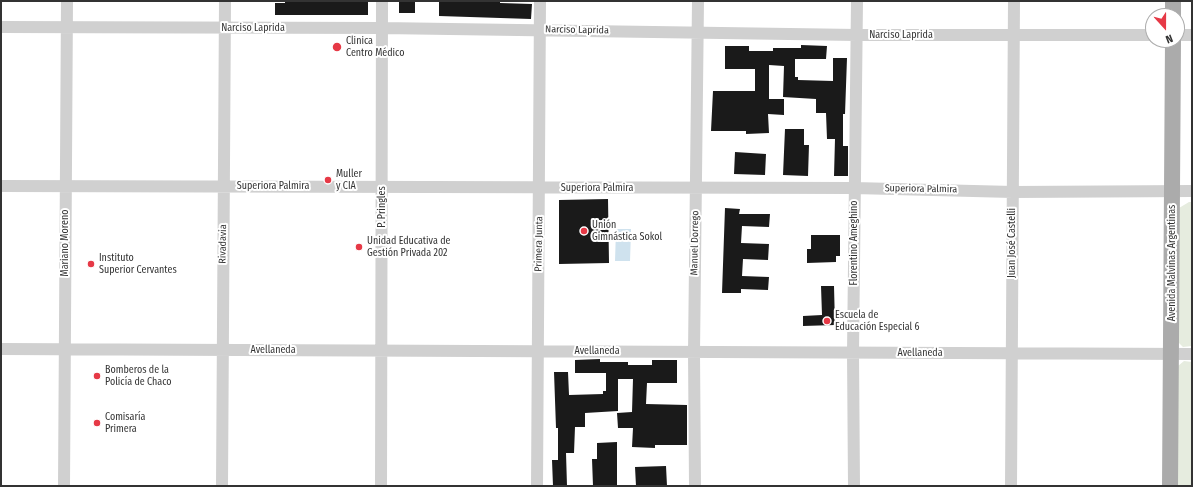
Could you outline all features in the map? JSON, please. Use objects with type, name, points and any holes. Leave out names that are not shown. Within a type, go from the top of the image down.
[{"type":"main road","name":"Avenida Malvinas Argentinas","points":[[1170,486],[1173,48]]},
{"type":"street","name":"Mariano Moreno","points":[[64,486],[67,1]]},
{"type":"street","name":"Rivadavia","points":[[222,486],[225,1]]},
{"type":"street","name":"P. Pringles","points":[[381,486],[382,1]]},
{"type":"street","name":"Primera Junta","points":[[537,486],[540,1]]},
{"type":"street","name":"Manuel Dorrego","points":[[695,486],[694,352],[698,1]]},
{"type":"street","name":"Florentino Ameghino","points":[[854,486],[854,188],[857,1]]},
{"type":"street","name":"Juan José Castelli","points":[[1011,486],[1014,1]]},
{"type":"street","name":"Narciso Laprida","points":[[1,27],[225,29],[382,28],[857,35],[1145,35]]},
{"type":"street","name":"Superiora Palmira","points":[[1,186],[854,188],[1013,192],[1192,191]]},
{"type":"street","name":"Avellaneda","points":[[1,349],[1192,354]]},
{"type":"shaded area","points":[[1189,202],[1192,202],[1192,346],[1183,347],[1178,342],[1179,208]]},
{"type":"shaded area","points":[[1184,361],[1192,362],[1192,486],[1177,486],[1178,366]]},
{"type":"water","points":[[616,229],[631,229],[630,261],[615,261]]},
{"type":"building","points":[[285,1],[368,1],[368,15],[275,15],[275,3],[285,3]]},
{"type":"building","points":[[399,1],[415,1],[415,13],[399,13]]},
{"type":"building","points":[[439,1],[500,1],[500,3],[532,4],[531,19],[439,16]]},
{"type":"building","points":[[801,45],[827,46],[826,59],[795,59],[795,77],[798,77],[798,80],[833,81],[833,58],[847,58],[845,114],[843,114],[843,146],[848,146],[848,176],[834,176],[835,139],[827,139],[826,113],[816,113],[816,99],[783,97],[784,66],[769,65],[769,99],[784,99],[784,115],[768,114],[769,133],[746,134],[746,131],[711,131],[713,91],[755,91],[755,69],[725,69],[725,46],[749,46],[749,51],[773,51],[773,48],[801,48]]},
{"type":"building","points":[[785,129],[804,129],[804,145],[809,145],[808,176],[783,175]]},
{"type":"building","points":[[735,152],[766,154],[765,175],[734,174]]},
{"type":"building","name":"Unión Gimnástica Sokol","points":[[608,199],[609,263],[559,264],[559,200]]},
{"type":"building","points":[[725,208],[740,209],[739,214],[770,214],[769,227],[742,226],[741,243],[769,244],[768,260],[743,259],[742,276],[769,277],[768,290],[741,289],[741,293],[722,293]]},
{"type":"building","points":[[811,235],[840,235],[840,256],[836,256],[836,262],[807,263],[807,249],[811,249]]},
{"type":"building","points":[[821,286],[834,286],[835,325],[803,326],[803,316],[822,315]]},
{"type":"building","points":[[600,359],[600,362],[628,362],[628,365],[652,365],[652,360],[677,360],[677,383],[647,383],[646,404],[687,405],[687,445],[655,445],[655,448],[632,447],[633,428],[618,428],[617,413],[632,412],[633,379],[618,379],[618,411],[585,413],[585,427],[575,427],[574,453],[566,453],[567,486],[553,486],[552,460],[558,460],[558,428],[556,428],[554,372],[568,372],[569,395],[603,394],[603,391],[606,391],[606,373],[575,373],[575,360]]},
{"type":"building","points":[[617,442],[617,486],[593,486],[592,459],[597,459],[597,443]]},
{"type":"building","points":[[666,466],[667,486],[636,486],[635,467]]},
{"type":"place","name":"Clinica Centro Médico","points":[[337,47]]},
{"type":"place","name":"Muller y CIA","points":[[328,180]]},
{"type":"place","name":"Unión Gimnástica Sokol","points":[[584,231]]},
{"type":"place","name":"Unidad Educativa de Gestión Privada 202","points":[[359,247]]},
{"type":"place","name":"Instituto Superior Cervantes","points":[[91,264]]},
{"type":"place","name":"Escuela de Educación Especial 6","points":[[827,321]]},
{"type":"place","name":"Bomberos de la Policía de Chaco","points":[[97,376]]},
{"type":"place","name":"Comisaría Primera","points":[[97,423]]}]
